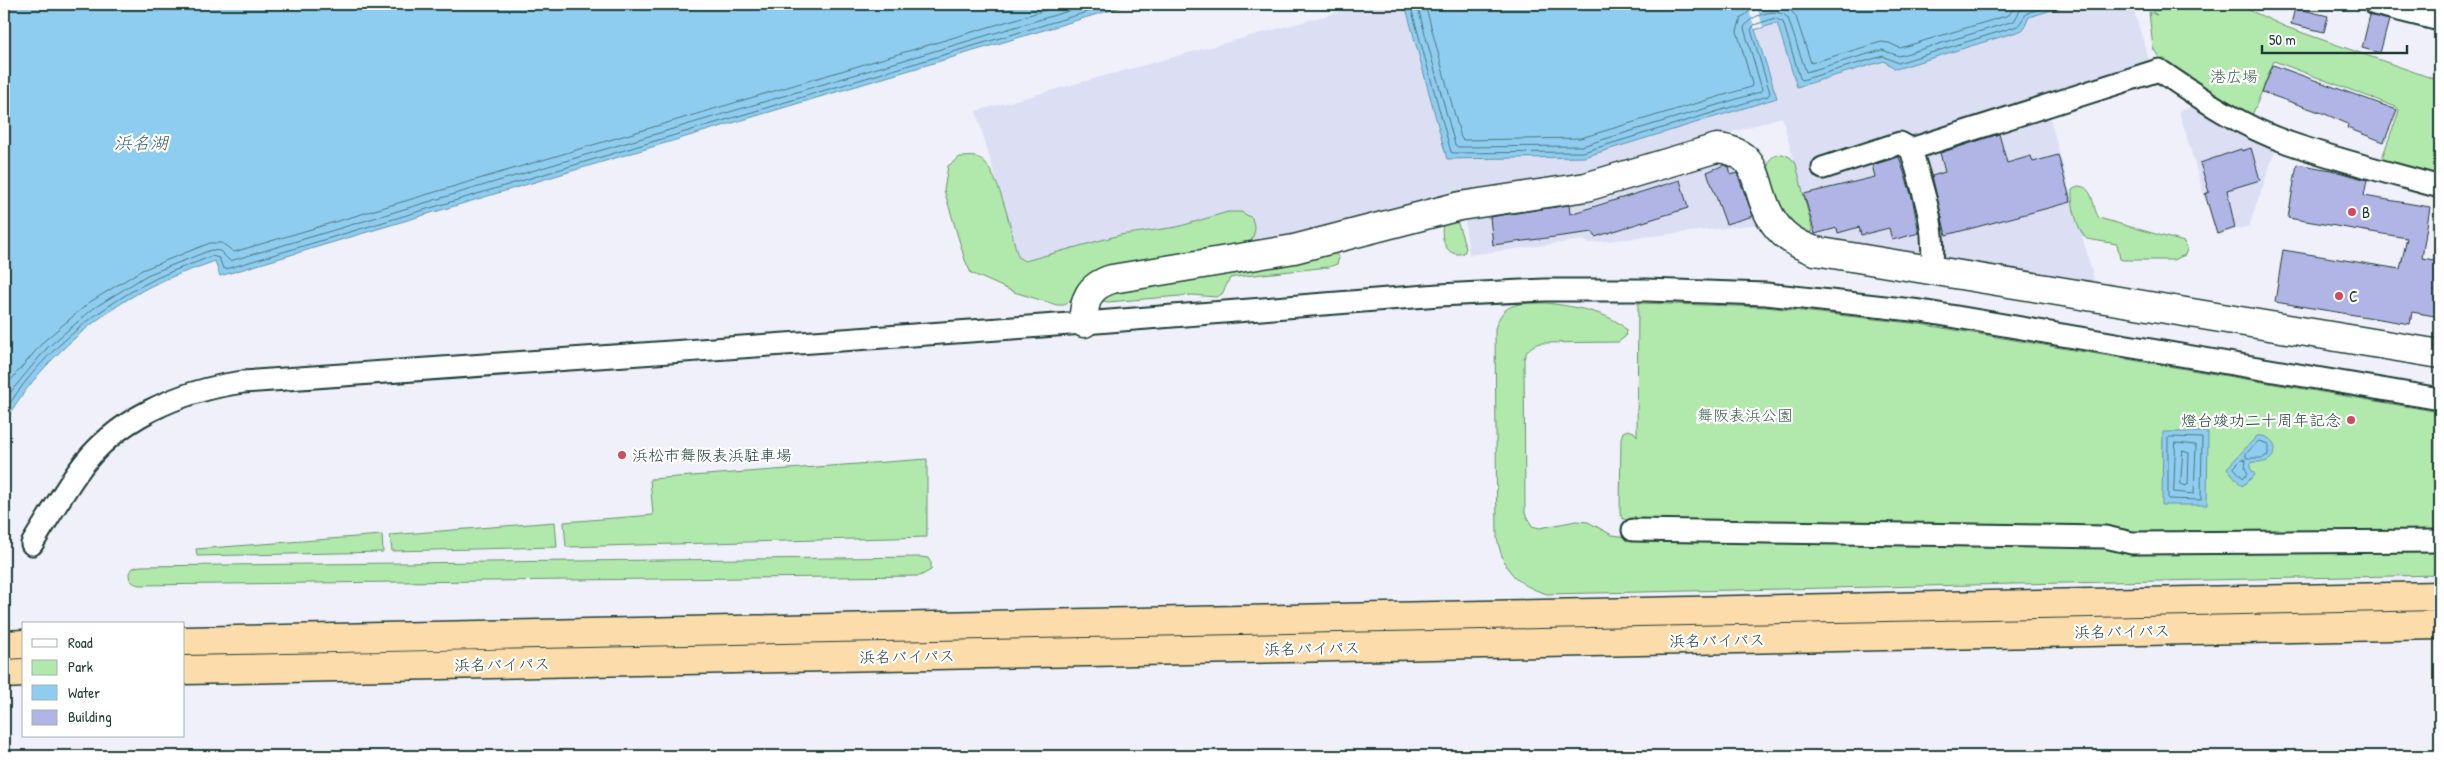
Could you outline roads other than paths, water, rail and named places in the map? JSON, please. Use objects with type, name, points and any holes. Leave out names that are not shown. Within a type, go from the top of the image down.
[{"type":"highway","name":"浜名バイパス","points":[[185,641],[2440,596]]},
{"type":"highway","name":"浜名バイパス","points":[[185,670],[1536,644],[2440,624]]},
{"type":"highway","points":[[4,644],[22,644]]},
{"type":"highway","points":[[4,674],[22,673]]},
{"type":"street","points":[[2375,4],[2440,20]]},
{"type":"street","points":[[1911,149],[2159,70],[2200,98],[2288,143],[2440,187]]},
{"type":"street","points":[[1823,168],[1900,143],[1911,149],[1933,227],[1931,270]]},
{"type":"street","points":[[1084,322],[1085,300],[1091,290],[1100,283],[1112,279],[1294,250],[1460,206],[1586,186],[1717,148],[1729,149],[1740,154],[1749,162],[1769,215],[1782,233],[1801,246],[1815,251],[2440,354]]},
{"type":"street","points":[[32,544],[78,472],[116,432],[164,403],[216,386],[263,381],[1440,295],[1535,291],[1645,290],[1766,294],[1826,299],[1921,311],[2440,399]]},
{"type":"street","points":[[1634,530],[2105,537],[2132,543],[2440,541]]},
{"type":"water","name":"浜名湖","points":[[4,4],[1131,4],[220,276],[215,261],[166,279],[129,298],[68,344],[33,381],[4,423]]},
{"type":"water","points":[[1405,4],[2072,4],[2029,17],[2023,30],[1896,69],[1884,61],[1797,87],[1777,23],[1755,30],[1777,98],[1584,157],[1447,159]]},
{"type":"water","points":[[2163,432],[2208,432],[2207,505],[2162,505]]},
{"type":"water","points":[[2257,436],[2270,439],[2275,446],[2275,450],[2268,461],[2251,463],[2250,468],[2255,475],[2242,486],[2227,468]]},
{"type":"place","name":"B","points":[[2352,212]]},
{"type":"place","name":"C","points":[[2339,296]]},
{"type":"place","name":"燈台竣功二十周年記念","points":[[2351,420]]},
{"type":"place","name":"浜松市舞阪表浜駐車場","points":[[622,455]]},
{"type":"park label","name":"港広場","points":[[2234,76]]},
{"type":"park label","name":"舞阪表浜公園","points":[[1745,415]]}]
